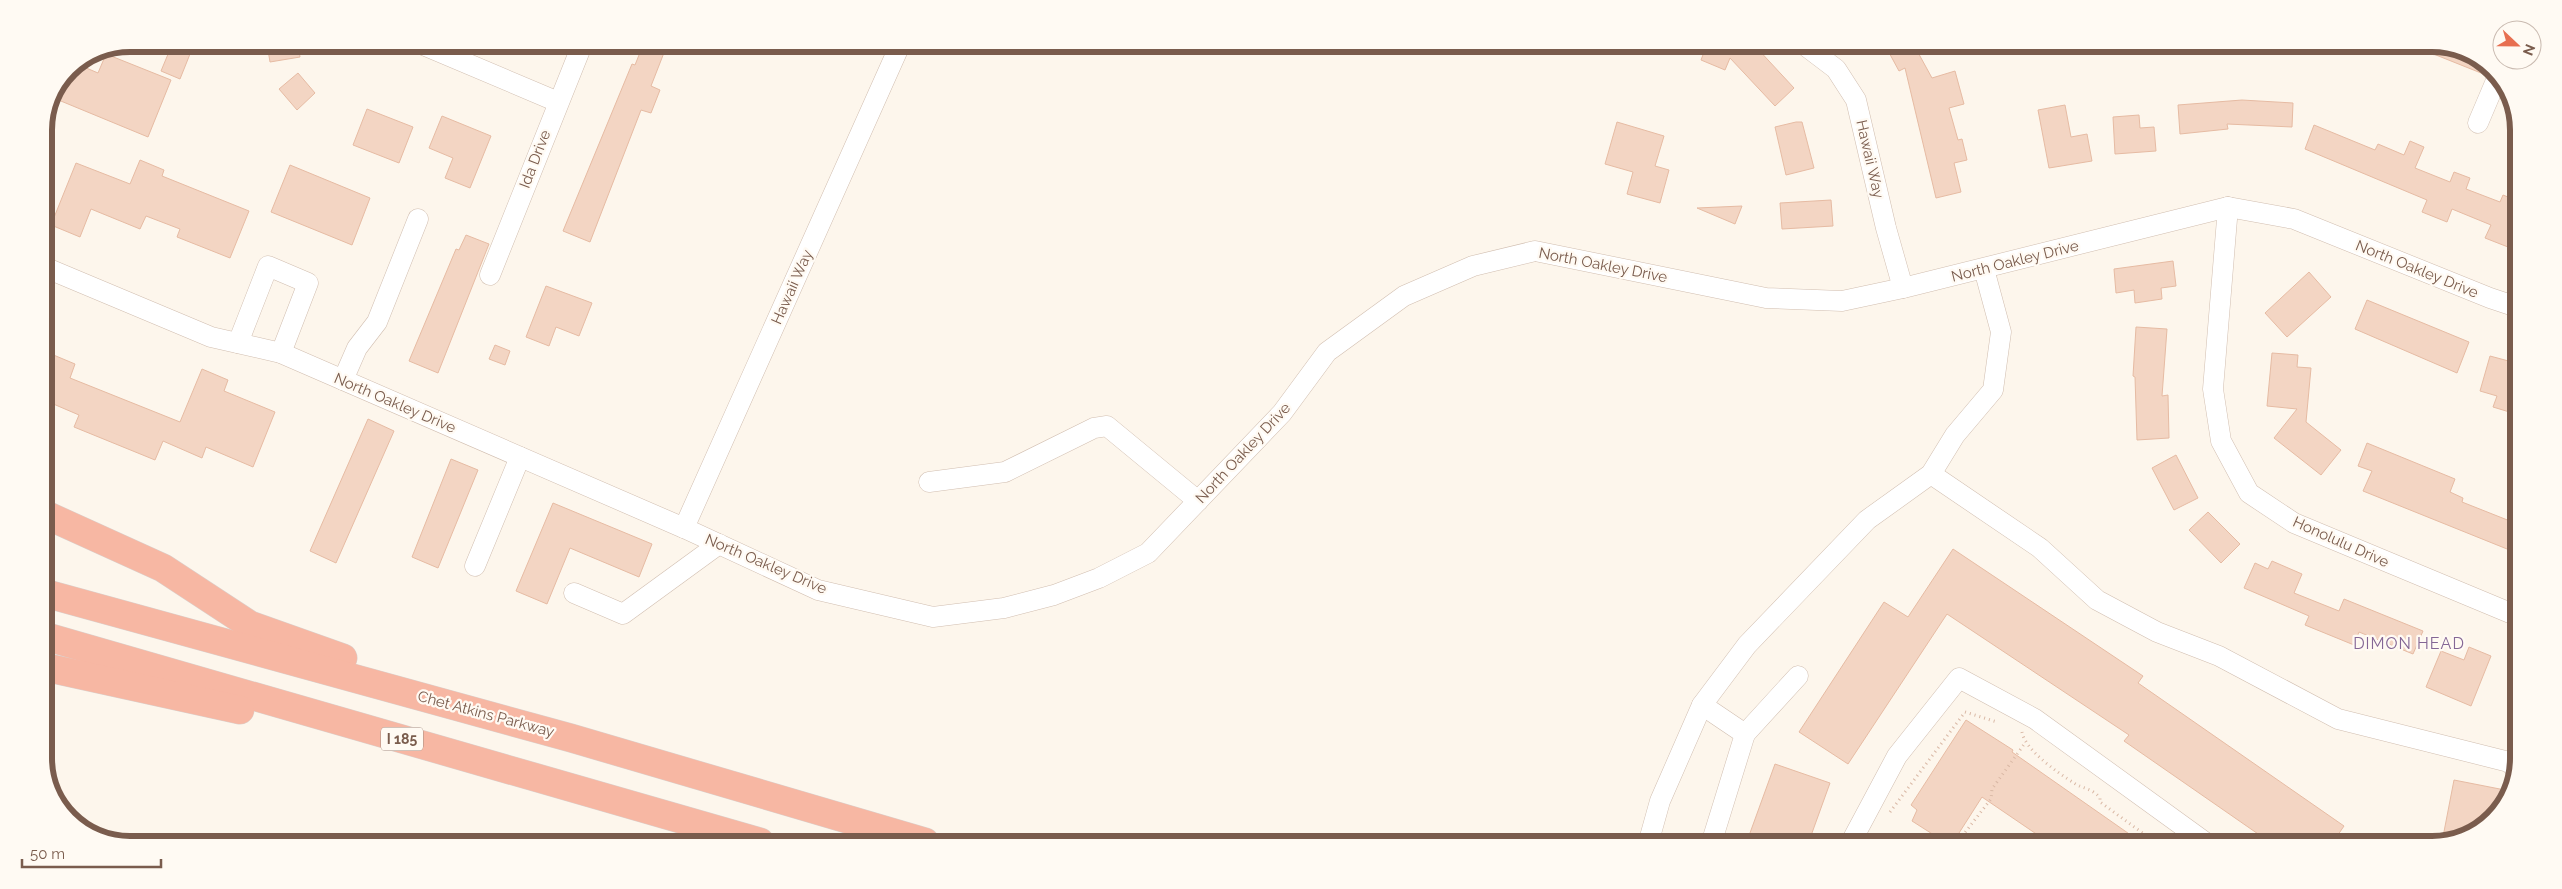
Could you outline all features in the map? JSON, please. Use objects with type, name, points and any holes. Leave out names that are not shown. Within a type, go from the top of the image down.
[{"type":"highway","points":[[53,518],[163,568],[250,625],[571,738]]},
{"type":"highway","name":"Chet Atkins Parkway","points":[[53,595],[571,738],[905,836]]},
{"type":"highway","name":"I 185","points":[[53,639],[739,836]]},
{"type":"highway","points":[[53,669],[498,766]]},
{"type":"street","points":[[440,52],[558,102]]},
{"type":"street","name":"Ida Drive","points":[[490,274],[579,52]]},
{"type":"street","name":"Hawaii Way","points":[[684,528],[897,52]]},
{"type":"street","name":"Hawaii Way","points":[[1814,52],[1836,69],[1856,100],[1886,228],[1903,288]]},
{"type":"street","points":[[2478,123],[2494,85]]},
{"type":"street","name":"North Oakley Drive","points":[[52,270],[211,337],[281,353],[684,528],[818,590],[933,617],[1004,608],[1054,595],[1099,578],[1148,553],[1282,413],[1327,352],[1404,296],[1473,266],[1535,251],[1766,298],[1842,301],[1984,269],[2228,207],[2294,219],[2509,304]]},
{"type":"street","name":"Honolulu Drive","points":[[2228,207],[2213,389],[2221,441],[2249,493],[2294,523],[2510,613]]},
{"type":"street","points":[[343,380],[357,348],[377,322],[418,219]]},
{"type":"street","points":[[238,343],[268,266],[308,283],[281,353]]},
{"type":"street","points":[[1650,836],[1660,801],[1702,705],[1746,645],[1867,520],[1931,474],[1955,435],[1993,390],[2001,332],[1984,269]]},
{"type":"street","points":[[929,482],[1005,472],[1094,428],[1107,426],[1198,501]]},
{"type":"street","points":[[475,566],[520,457]]},
{"type":"street","points":[[1931,474],[2040,548],[2097,600],[2157,632],[2219,656],[2338,719],[2501,760],[2509,764]]},
{"type":"street","points":[[574,593],[623,614],[719,544]]},
{"type":"street","points":[[1713,836],[1745,734],[1798,676]]},
{"type":"street","points":[[1854,836],[1897,756],[1959,678],[2036,719],[2197,836]]},
{"type":"street","points":[[1702,705],[1745,734]]},
{"type":"path","points":[[1888,816],[1964,712],[2002,723]]},
{"type":"path","points":[[2021,729],[2025,743],[2076,784],[2090,789],[2100,798],[2100,802],[2147,836]]},
{"type":"path","points":[[1962,836],[1991,799],[1992,789],[2025,743]]},
{"type":"path","points":[[1878,836],[1880,831]]},
{"type":"building","points":[[169,52],[190,54],[180,79],[161,71]]},
{"type":"building","points":[[268,52],[299,52],[300,57],[270,62]]},
{"type":"building","points":[[640,52],[664,52],[651,86],[660,90],[651,113],[641,110],[590,242],[563,231],[632,64],[635,65]]},
{"type":"building","points":[[1704,52],[1761,52],[1794,88],[1775,106],[1730,58],[1725,70],[1701,60]]},
{"type":"building","points":[[1889,52],[1918,52],[1932,78],[1955,71],[1964,104],[1949,108],[1958,140],[1962,139],[1967,160],[1954,163],[1961,192],[1936,198],[1905,68],[1899,71]]},
{"type":"building","points":[[2428,52],[2446,54],[2466,61],[2486,75]]},
{"type":"building","points":[[110,56],[171,80],[148,137],[59,100],[75,75],[85,67],[98,73],[105,57]]},
{"type":"building","points":[[298,73],[315,93],[297,110],[279,89]]},
{"type":"building","points":[[2242,100],[2293,103],[2292,127],[2227,124],[2228,129],[2180,134],[2178,105]]},
{"type":"building","points":[[2065,105],[2071,137],[2087,134],[2092,161],[2049,168],[2038,110]]},
{"type":"building","points":[[367,109],[413,127],[399,163],[353,145]]},
{"type":"building","points":[[2139,115],[2140,128],[2154,127],[2156,151],[2115,154],[2113,117]]},
{"type":"building","points":[[442,116],[491,136],[470,188],[445,178],[453,158],[429,148]]},
{"type":"building","points":[[1617,122],[1664,136],[1655,166],[1669,170],[1660,203],[1627,194],[1633,172],[1605,164]]},
{"type":"building","points":[[1802,122],[1814,168],[1786,175],[1775,127]]},
{"type":"building","points":[[2314,125],[2375,150],[2378,144],[2404,155],[2410,141],[2424,147],[2415,168],[2450,182],[2454,172],[2470,178],[2466,189],[2500,202],[2503,195],[2509,197],[2508,247],[2485,238],[2491,225],[2452,209],[2447,222],[2422,212],[2427,200],[2305,149]]},
{"type":"building","points":[[140,160],[164,170],[162,176],[249,211],[230,258],[177,237],[180,229],[146,216],[140,229],[91,209],[80,237],[52,225],[76,163],[130,184]]},
{"type":"building","points":[[290,165],[370,198],[352,245],[271,212]]},
{"type":"building","points":[[1831,200],[1833,226],[1782,229],[1780,203]]},
{"type":"building","points":[[1742,206],[1735,224],[1697,208]]},
{"type":"building","points":[[466,235],[489,244],[438,373],[409,361],[456,249],[459,250]]},
{"type":"building","points":[[2173,261],[2176,286],[2161,288],[2162,299],[2135,303],[2134,290],[2116,293],[2114,269]]},
{"type":"building","points":[[2309,272],[2331,297],[2287,337],[2265,313]]},
{"type":"building","points":[[546,286],[592,303],[579,336],[556,327],[549,346],[526,337]]},
{"type":"building","points":[[2367,300],[2469,342],[2457,373],[2355,329]]},
{"type":"building","points":[[2136,327],[2167,329],[2162,396],[2168,395],[2169,438],[2137,440],[2135,377],[2133,376]]},
{"type":"building","points":[[495,345],[510,351],[505,365],[489,359]]},
{"type":"building","points":[[2272,353],[2298,355],[2297,367],[2311,368],[2306,422],[2341,450],[2321,475],[2274,438],[2297,409],[2267,406]]},
{"type":"building","points":[[52,355],[75,364],[70,378],[180,422],[202,369],[228,380],[224,391],[275,412],[253,467],[206,447],[202,458],[163,441],[155,460],[74,427],[79,415],[52,404]]},
{"type":"building","points":[[2490,356],[2509,361],[2509,412],[2493,407],[2497,396],[2480,391]]},
{"type":"building","points":[[368,419],[394,431],[336,563],[310,551]]},
{"type":"building","points":[[2367,443],[2455,479],[2450,492],[2463,498],[2462,502],[2510,521],[2510,550],[2363,491],[2372,471],[2358,466]]},
{"type":"building","points":[[2176,455],[2198,498],[2174,510],[2152,468]]},
{"type":"building","points":[[451,459],[478,470],[438,568],[412,557]]},
{"type":"building","points":[[553,503],[652,544],[639,577],[570,548],[547,604],[516,591]]},
{"type":"building","points":[[2208,512],[2240,544],[2221,563],[2189,530]]},
{"type":"building","points":[[1953,549],[2143,676],[2138,683],[2344,826],[2337,836],[2261,836],[2124,741],[2129,735],[1947,614],[1848,764],[1799,732],[1884,602],[1908,617]]},
{"type":"building","points":[[2272,561],[2302,574],[2294,593],[2339,611],[2344,599],[2423,631],[2413,654],[2359,632],[2354,645],[2305,625],[2309,616],[2244,588],[2255,563],[2268,569]]},
{"type":"building","points":[[2469,647],[2491,656],[2471,706],[2426,687],[2441,651],[2464,660]]},
{"type":"building","points":[[1966,720],[2013,750],[2012,752],[2132,836],[2039,836],[1982,797],[1957,836],[1935,836],[1912,821],[1917,810],[1911,805]]},
{"type":"building","points":[[1775,764],[1830,783],[1811,836],[1749,836]]},
{"type":"building","points":[[2454,780],[2502,790],[2487,814],[2466,828],[2443,835]]},
{"type":"district","name":"DIMON HEAD","points":[[2409,643]]}]
